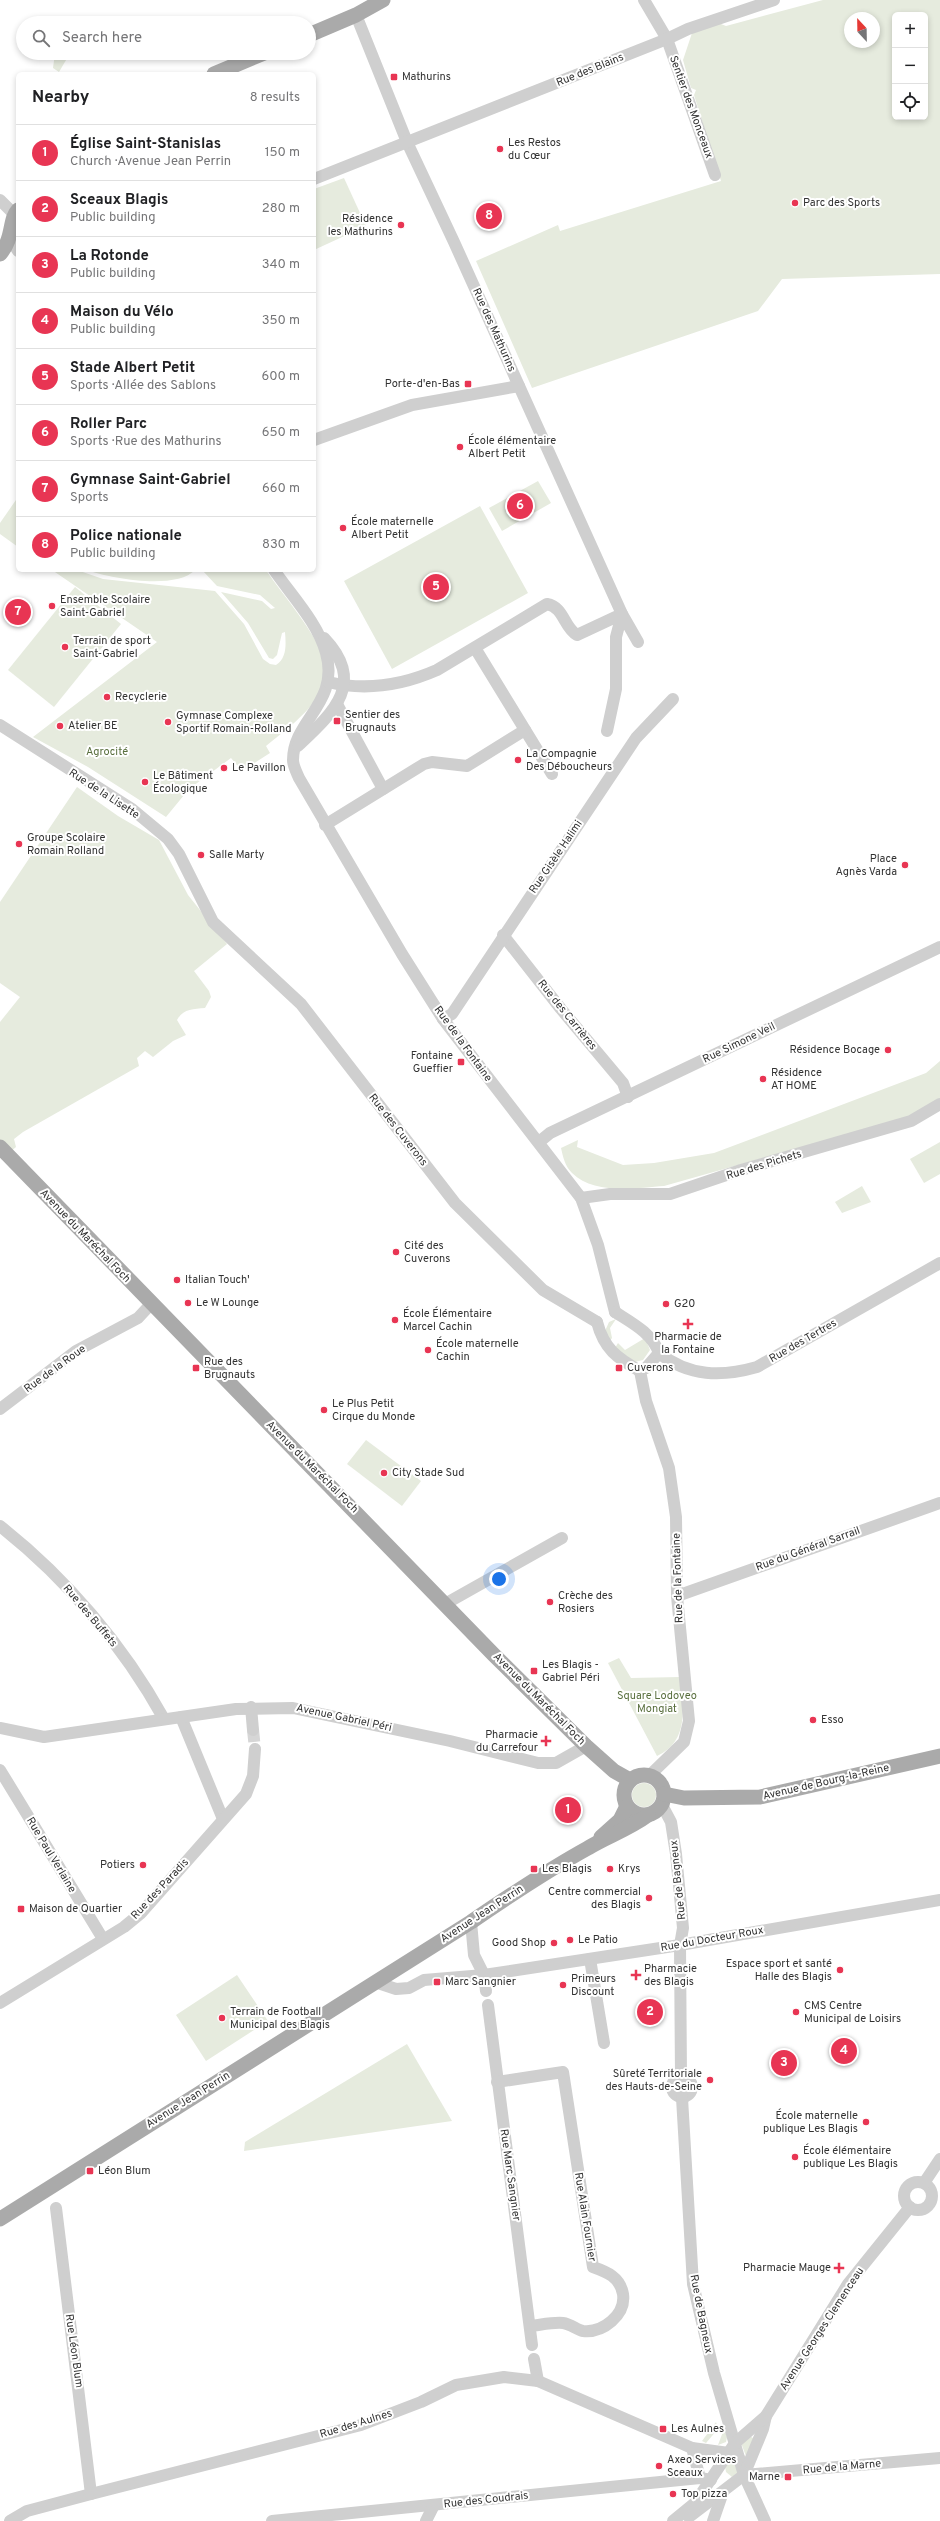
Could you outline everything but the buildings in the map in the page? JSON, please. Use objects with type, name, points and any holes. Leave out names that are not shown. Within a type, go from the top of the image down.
[{"type":"main road","points":[[316,32],[356,15],[383,0]]},
{"type":"main road","points":[[219,72],[247,60]]},
{"type":"main road","points":[[1,253],[14,223]]},
{"type":"main road","name":"Avenue du Maréchal Foch","points":[[0,1147],[151,1304],[586,1746],[614,1771],[630,1780]]},
{"type":"main road","name":"Avenue de Bourg-la-Reine","points":[[663,1799],[760,1797],[940,1756]]},
{"type":"main road","points":[[650,1775],[657,1779],[663,1799],[656,1811],[648,1815],[638,1814],[627,1806],[624,1799],[624,1789],[630,1780],[637,1776],[650,1775]]},
{"type":"main road","name":"Avenue Jean Perrin","points":[[590,1847],[620,1820],[627,1806]]},
{"type":"main road","name":"Avenue Jean Perrin","points":[[0,2218],[590,1847],[631,1828],[648,1815]]},
{"type":"street","name":"Sentier des Monceaux","points":[[644,0],[667,40],[715,175]]},
{"type":"street","name":"Rue des Blains","points":[[316,178],[667,40],[688,29],[774,0]]},
{"type":"street","name":"Rue des Mathurins","points":[[356,15],[407,142],[622,614],[638,642]]},
{"type":"street","points":[[0,200],[14,223],[16,237]]},
{"type":"street","points":[[316,439],[412,405],[519,386]]},
{"type":"street","points":[[275,572],[317,631],[334,650],[340,660],[344,686],[337,704],[324,721],[295,750]]},
{"type":"street","points":[[328,682],[344,686],[371,686],[420,678],[475,648],[547,604],[553,605],[559,610],[573,633],[577,635],[622,614]]},
{"type":"street","points":[[608,731],[616,689],[616,637],[622,614]]},
{"type":"street","points":[[295,750],[299,736],[320,706],[328,682],[326,653],[317,631]]},
{"type":"street","points":[[475,648],[552,774]]},
{"type":"street","name":"Rue Gisèle Halimi","points":[[443,1018],[452,1014],[503,935],[636,738],[673,699]]},
{"type":"street","points":[[337,704],[383,789]]},
{"type":"street","name":"Rue de la Lisette","points":[[0,725],[132,809],[168,839],[179,854],[212,922]]},
{"type":"street","points":[[325,825],[424,764],[432,762],[467,766],[526,730]]},
{"type":"street","name":"Rue de la Fontaine","points":[[295,750],[293,762],[299,778],[325,825],[402,954],[443,1018],[581,1198],[598,1245],[615,1312]]},
{"type":"street","name":"Rue des Cuverons","points":[[212,922],[301,1004],[459,1207],[544,1290],[597,1322]]},
{"type":"street","name":"Rue des Carrières","points":[[503,935],[561,1009],[623,1083],[628,1097]]},
{"type":"street","name":"Rue Simone Veil","points":[[539,1142],[550,1133],[940,947]]},
{"type":"street","name":"Rue des Pichets","points":[[581,1198],[610,1194],[670,1194],[741,1170],[911,1120],[940,1104]]},
{"type":"street","name":"Rue des Tertres","points":[[615,1312],[639,1328],[655,1343],[660,1353],[678,1367],[694,1371],[733,1374],[757,1367],[940,1263]]},
{"type":"street","name":"Rue de la Roue","points":[[0,1410],[76,1351],[138,1318],[151,1304]]},
{"type":"street","points":[[615,1312],[605,1315],[597,1322],[601,1338],[609,1349],[626,1363],[640,1370],[646,1368],[660,1353]]},
{"type":"street","name":"Rue de la Fontaine","points":[[640,1370],[646,1401],[669,1468],[676,1517],[677,1596],[689,1721],[684,1742],[650,1775]]},
{"type":"street","name":"Rue du Général Sarrail","points":[[677,1596],[940,1503]]},
{"type":"street","name":"Rue des Buffets","points":[[0,1526],[24,1545],[74,1595],[107,1632],[164,1719]]},
{"type":"street","points":[[445,1604],[562,1538]]},
{"type":"street","points":[[251,1708],[253,1730]]},
{"type":"street","name":"Avenue Gabriel Péri","points":[[0,1728],[44,1737],[251,1708],[310,1710],[538,1764],[556,1763],[586,1746]]},
{"type":"street","points":[[181,1717],[223,1820]]},
{"type":"street","name":"Rue des Paradis","points":[[0,2002],[102,1940],[141,1913],[246,1794],[253,1776],[255,1750]]},
{"type":"street","name":"Rue Paul Verlaine","points":[[0,1770],[102,1940]]},
{"type":"street","name":"Rue de Bagneux","points":[[663,1799],[672,1822],[683,1928],[680,1945],[681,2077],[676,2079],[672,2086],[674,2094],[683,2103],[693,2284],[714,2373],[735,2443]]},
{"type":"street","name":"Rue du Docteur Roux","points":[[484,1975],[680,1945],[940,1900]]},
{"type":"street","points":[[471,1922],[474,1955],[484,1975],[486,1991]]},
{"type":"street","points":[[590,1959],[604,2043]]},
{"type":"street","points":[[375,1982],[396,1989],[409,1988],[424,1980],[484,1975]]},
{"type":"street","name":"Rue Marc Sangnier","points":[[488,2005],[532,2345]]},
{"type":"street","name":"Rue Alain Fournier","points":[[497,2082],[563,2072],[593,2267],[615,2277],[623,2295],[622,2308],[613,2321],[598,2330],[582,2331],[563,2323],[530,2326]]},
{"type":"street","points":[[924,2183],[940,2159]]},
{"type":"street","points":[[924,2183],[930,2190],[930,2202],[919,2209],[910,2207],[905,2200],[905,2191],[911,2184],[924,2183]]},
{"type":"street","name":"Avenue Georges Clemenceau","points":[[673,2521],[695,2503],[705,2479],[734,2456],[735,2443],[766,2416],[848,2284],[910,2207]]},
{"type":"street","name":"Rue Léon Blum","points":[[56,2208],[91,2494]]},
{"type":"street","points":[[534,2359],[538,2382]]},
{"type":"street","name":"Rue des Aulnes","points":[[10,2521],[27,2512],[91,2494],[361,2425],[421,2402],[456,2385],[504,2377],[538,2382],[692,2448],[734,2456]]},
{"type":"street","name":"Avenue Georges Clemenceau","points":[[744,2475],[764,2429],[766,2416]]},
{"type":"street","points":[[729,2424],[739,2429],[749,2430]]},
{"type":"street","points":[[692,2448],[705,2479],[728,2489]]},
{"type":"street","points":[[734,2456],[765,2521]]},
{"type":"street","name":"Rue de la Marne","points":[[744,2475],[940,2458]]},
{"type":"street","points":[[718,2470],[728,2489]]},
{"type":"street","points":[[684,2521],[713,2507],[728,2489],[744,2475]]},
{"type":"street","name":"Rue des Coudrais","points":[[272,2521],[705,2479]]},
{"type":"street","points":[[426,2521],[434,2506]]},
{"type":"street","points":[[713,2507],[713,2521]]},
{"type":"green space","name":"Parc des Sports","points":[[823,0],[940,0],[940,274],[782,279],[758,311],[532,388],[476,261],[558,225],[560,231],[721,181],[694,95],[696,90],[691,88],[683,60],[693,30],[716,22],[726,26]]},
{"type":"green space","points":[[54,60],[66,60],[59,72],[53,68]]},
{"type":"green space","points":[[344,178],[366,226],[316,249],[316,188]]},
{"type":"green space","points":[[538,481],[551,503],[502,531],[489,508]]},
{"type":"green space","points":[[16,500],[16,546],[0,534],[0,523]]},
{"type":"green space","points":[[480,506],[528,593],[392,669],[344,581]]},
{"type":"green space","name":"Agrocité","points":[[55,572],[83,572],[103,579],[215,591],[244,624],[263,659],[270,664],[276,665],[280,662],[284,655],[285,632],[282,633],[277,655],[273,659],[269,658],[248,623],[221,592],[262,601],[271,609],[275,608],[260,595],[217,586],[204,572],[267,572],[314,638],[325,663],[323,682],[314,702],[302,716],[266,746],[270,753],[242,771],[231,758],[189,789],[166,817],[88,767],[33,737],[157,642]]},
{"type":"green space","points":[[94,572],[192,572],[186,576],[174,580],[159,581],[143,581],[111,577]]},
{"type":"green space","name":"Terrain de sport Saint-Gabriel","points":[[75,587],[121,624],[54,707],[8,670]]},
{"type":"green space","points":[[77,787],[118,816],[159,840],[188,895],[227,944],[194,971],[209,991],[211,997],[205,1008],[192,1009],[179,1016],[177,1020],[186,1035],[173,1041],[153,1057],[145,1051],[137,1058],[139,1066],[23,1132],[14,1139],[16,1147],[10,1152],[0,1141],[0,1022],[20,997],[0,983],[0,902]]},
{"type":"green space","points":[[940,1061],[940,1099],[908,1117],[664,1186],[628,1189],[592,1185],[581,1180],[572,1173],[566,1164],[561,1148],[578,1140],[577,1147],[623,1165],[654,1163],[714,1153],[926,1073]]},
{"type":"green space","points":[[940,1142],[940,1174],[924,1183],[910,1159]]},
{"type":"green space","points":[[862,1186],[871,1202],[842,1213],[835,1202]]},
{"type":"green space","points":[[616,1319],[610,1328],[612,1338],[609,1342],[605,1331],[609,1322]]},
{"type":"green space","points":[[645,1338],[650,1350],[643,1360],[635,1362],[615,1348],[618,1343],[625,1350]]},
{"type":"green space","name":"City Stade Sud","points":[[366,1440],[421,1481],[402,1506],[347,1464]]},
{"type":"green space","name":"Square Lodoveo Mongiat","points":[[619,1658],[631,1678],[680,1677],[683,1711],[680,1732],[675,1742],[668,1750],[657,1756],[608,1663]]},
{"type":"green space","points":[[644,1783],[649,1784],[655,1790],[655,1800],[649,1806],[644,1807],[639,1806],[633,1800],[632,1795],[633,1790],[639,1784]]},
{"type":"green space","name":"Terrain de Football Municipal des Blagis","points":[[237,1975],[268,2021],[206,2061],[176,2015]]},
{"type":"green space","points":[[407,2044],[452,2121],[244,2151],[245,2142]]},
{"type":"green space","points":[[716,2422],[718,2429],[706,2443],[702,2441]]},
{"type":"green space","points":[[724,2429],[727,2437],[726,2442],[718,2445]]},
{"type":"green space","points":[[749,2435],[754,2439],[746,2456],[741,2443]]},
{"type":"green space","points":[[732,2457],[739,2473],[732,2477],[726,2472],[725,2467]]},
{"type":"tunnel","points":[[253,1730],[255,1749]]},
{"type":"place","name":"Mathurins","points":[[394,77]]},
{"type":"place","name":"Les Restos du Cœur","points":[[500,149]]},
{"type":"place","name":"Parc des Sports","points":[[795,203]]},
{"type":"place","name":"Police nationale","points":[[489,216]]},
{"type":"place","name":"Résidence les Mathurins","points":[[401,225]]},
{"type":"place","name":"Porte-d'en-Bas","points":[[468,384]]},
{"type":"place","name":"École élémentaire Albert Petit","points":[[460,447]]},
{"type":"place","name":"Roller Parc","points":[[520,506]]},
{"type":"place","name":"École maternelle Albert Petit","points":[[343,528]]},
{"type":"place","name":"Stade Albert Petit","points":[[436,587]]},
{"type":"place","name":"Ensemble Scolaire Saint-Gabriel","points":[[52,606]]},
{"type":"place","name":"Gymnase Saint-Gabriel","points":[[18,612]]},
{"type":"place","name":"Terrain de sport Saint-Gabriel","points":[[65,647]]},
{"type":"place","name":"Recyclerie","points":[[107,697]]},
{"type":"place","name":"Sentier des Brugnauts","points":[[337,721]]},
{"type":"place","name":"Gymnase Complexe Sportif Romain-Rolland","points":[[168,722]]},
{"type":"place","name":"Atelier BE","points":[[60,726]]},
{"type":"place","name":"La Compagnie Des Déboucheurs","points":[[518,760]]},
{"type":"place","name":"Le Pavillon","points":[[224,768]]},
{"type":"place","name":"Le Bâtiment Écologique","points":[[145,782]]},
{"type":"place","name":"Groupe Scolaire Romain Rolland","points":[[19,844]]},
{"type":"place","name":"Salle Marty","points":[[201,855]]},
{"type":"place","name":"Place Agnès Varda","points":[[905,865]]},
{"type":"place","name":"Résidence Bocage","points":[[888,1050]]},
{"type":"place","name":"Fontaine Gueffier","points":[[461,1062]]},
{"type":"place","name":"Résidence AT HOME","points":[[763,1079]]},
{"type":"place","name":"Cité des Cuverons","points":[[396,1252]]},
{"type":"place","name":"Italian Touch'","points":[[177,1280]]},
{"type":"place","name":"Le W Lounge","points":[[188,1303]]},
{"type":"place","name":"G20","points":[[666,1304]]},
{"type":"place","name":"École Élémentaire Marcel Cachin","points":[[395,1320]]},
{"type":"place","name":"Pharmacie de la Fontaine","points":[[688,1324]]},
{"type":"place","name":"École maternelle Cachin","points":[[428,1350]]},
{"type":"place","name":"Rue des Brugnauts","points":[[196,1368]]},
{"type":"place","name":"Cuverons","points":[[619,1368]]},
{"type":"place","name":"Le Plus Petit Cirque du Monde","points":[[324,1410]]},
{"type":"place","name":"City Stade Sud","points":[[384,1473]]},
{"type":"place","name":"Crèche des Rosiers","points":[[550,1602]]},
{"type":"place","name":"Les Blagis - Gabriel Péri","points":[[534,1671]]},
{"type":"place","name":"Esso","points":[[813,1720]]},
{"type":"place","name":"Pharmacie du Carrefour","points":[[546,1741]]},
{"type":"place","name":"Église Saint-Stanislas","points":[[568,1810]]},
{"type":"place","name":"Potiers","points":[[143,1865]]},
{"type":"place","name":"Les Blagis","points":[[534,1869]]},
{"type":"place","name":"Krys","points":[[610,1869]]},
{"type":"place","name":"Centre commercial des Blagis","points":[[649,1898]]},
{"type":"place","name":"Maison de Quartier","points":[[21,1909]]},
{"type":"place","name":"Le Patio","points":[[570,1940]]},
{"type":"place","name":"Good Shop","points":[[554,1943]]},
{"type":"place","name":"Espace sport et santé Halle des Blagis","points":[[840,1970]]},
{"type":"place","name":"Pharmacie des Blagis","points":[[636,1975]]},
{"type":"place","name":"Marc Sangnier","points":[[437,1982]]},
{"type":"place","name":"Primeurs Discount","points":[[563,1985]]},
{"type":"place","name":"Sceaux Blagis","points":[[650,2012]]},
{"type":"place","name":"CMS Centre Municipal de Loisirs","points":[[796,2012]]},
{"type":"place","name":"Terrain de Football Municipal des Blagis","points":[[222,2018]]},
{"type":"place","name":"Maison du Vélo","points":[[844,2051]]},
{"type":"place","name":"La Rotonde","points":[[784,2063]]},
{"type":"place","name":"Sûreté Territoriale des Hauts-de-Seine","points":[[710,2080]]},
{"type":"place","name":"École maternelle publique Les Blagis","points":[[866,2122]]},
{"type":"place","name":"École élémentaire publique Les Blagis","points":[[795,2157]]},
{"type":"place","name":"Léon Blum","points":[[90,2171]]},
{"type":"place","name":"Pharmacie Mauge","points":[[839,2268]]},
{"type":"place","name":"Les Aulnes","points":[[663,2429]]},
{"type":"place","name":"Axeo Services Sceaux","points":[[659,2466]]},
{"type":"place","name":"Marne","points":[[788,2477]]},
{"type":"place","name":"Top pizza","points":[[673,2494]]}]
